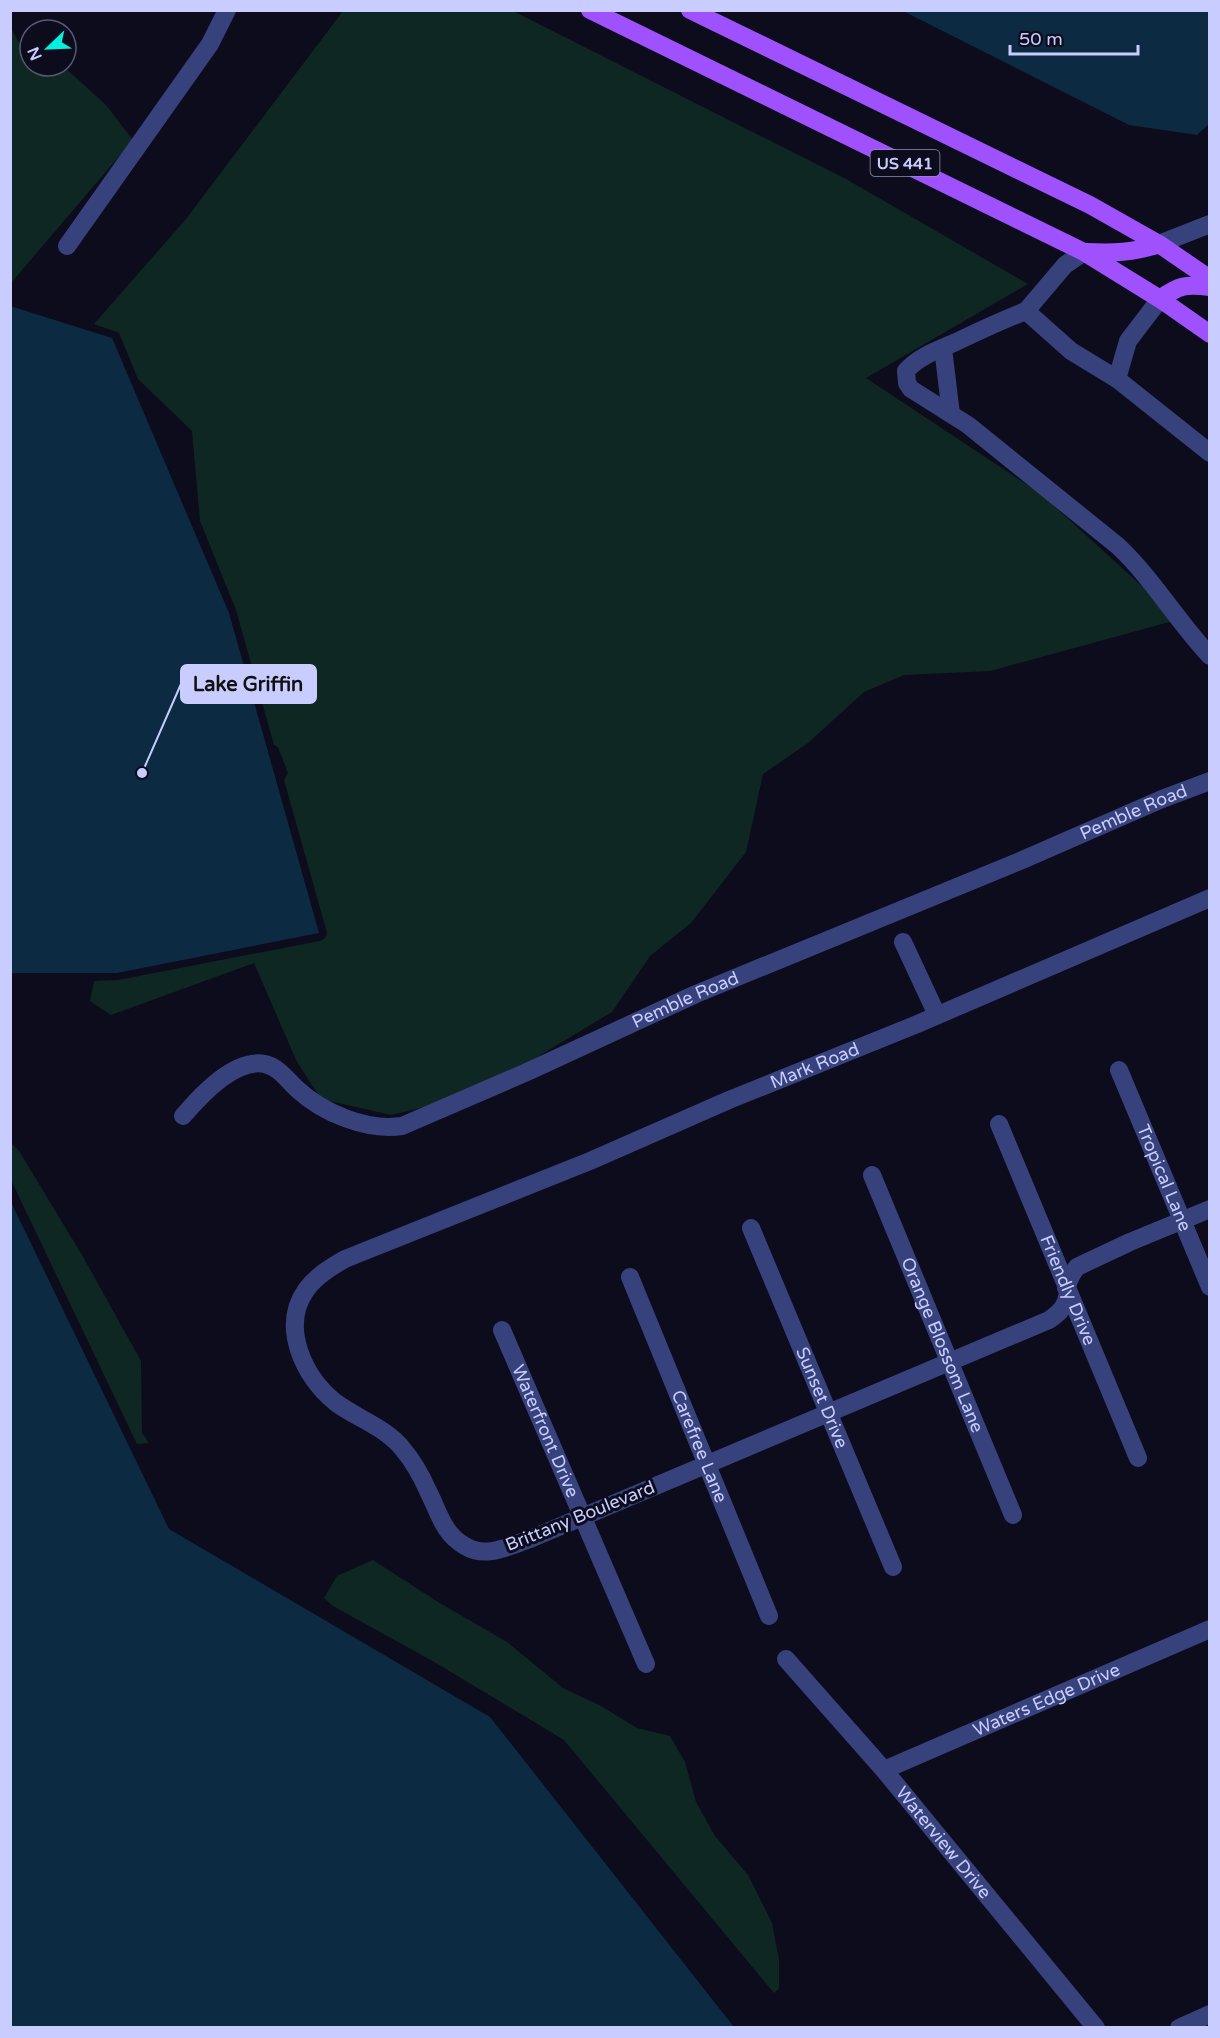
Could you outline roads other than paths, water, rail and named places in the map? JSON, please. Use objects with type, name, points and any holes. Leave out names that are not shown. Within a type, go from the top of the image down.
[{"type":"main road","name":"US 441","points":[[590,10],[1084,252],[1160,299],[1209,333]]},
{"type":"main road","name":"US 441","points":[[690,10],[716,16],[1090,205],[1159,244],[1209,279]]},
{"type":"main road","points":[[1084,252],[1122,253],[1139,251],[1159,244]]},
{"type":"main road","points":[[1160,299],[1175,288],[1190,284],[1209,287]]},
{"type":"street","points":[[67,246],[210,44],[228,10]]},
{"type":"street","points":[[1159,244],[1209,224]]},
{"type":"street","points":[[1084,252],[1065,265],[1026,311],[912,364],[906,371],[907,383],[911,389],[951,414],[1010,458],[1124,552],[1209,656]]},
{"type":"street","points":[[1117,379],[1128,341],[1160,299]]},
{"type":"street","points":[[1026,311],[1071,351],[1117,379],[1209,453]]},
{"type":"street","points":[[943,348],[951,414]]},
{"type":"street","name":"Pemble Road","points":[[183,1116],[220,1078],[240,1068],[266,1064],[281,1072],[296,1089],[312,1101],[355,1123],[368,1127],[402,1126],[527,1072],[696,994],[1209,781]]},
{"type":"street","name":"Mark Road","points":[[419,1229],[590,1161],[1209,898]]},
{"type":"street","points":[[903,942],[937,1015]]},
{"type":"street","name":"Tropical Lane","points":[[1119,1070],[1209,1287]]},
{"type":"street","name":"Friendly Drive","points":[[999,1124],[1138,1458]]},
{"type":"street","name":"Orange Blossom Lane","points":[[872,1174],[1013,1515]]},
{"type":"street","name":"Brittany Boulevard","points":[[419,1229],[345,1259],[329,1269],[306,1290],[298,1304],[295,1324],[301,1357],[317,1384],[333,1400],[388,1434],[401,1447],[417,1467],[446,1529],[455,1540],[467,1548],[480,1552],[492,1552],[530,1539],[582,1515],[1049,1320],[1059,1313],[1066,1303],[1067,1290],[1077,1267],[1209,1209]]},
{"type":"street","name":"Sunset Drive","points":[[751,1228],[893,1568]]},
{"type":"street","name":"Carefree Lane","points":[[630,1277],[769,1616]]},
{"type":"street","name":"Waterfront Drive","points":[[502,1330],[646,1664]]},
{"type":"street","name":"Waters Edge Drive","points":[[884,1770],[1209,1629]]},
{"type":"street","name":"Waterview Drive","points":[[786,1659],[884,1770],[1096,2028]]},
{"type":"street","points":[[1179,2028],[1209,2014]]},
{"type":"water","points":[[903,11],[1209,11],[1209,124],[1197,135],[1129,125]]},
{"type":"water","points":[[10,306],[112,338],[229,613],[319,933],[117,973],[11,973]]},
{"type":"water","points":[[10,1200],[169,1529],[490,1717],[734,2027],[11,2027]]},
{"type":"place","name":"Lake Griffin","points":[[142,773]]}]
